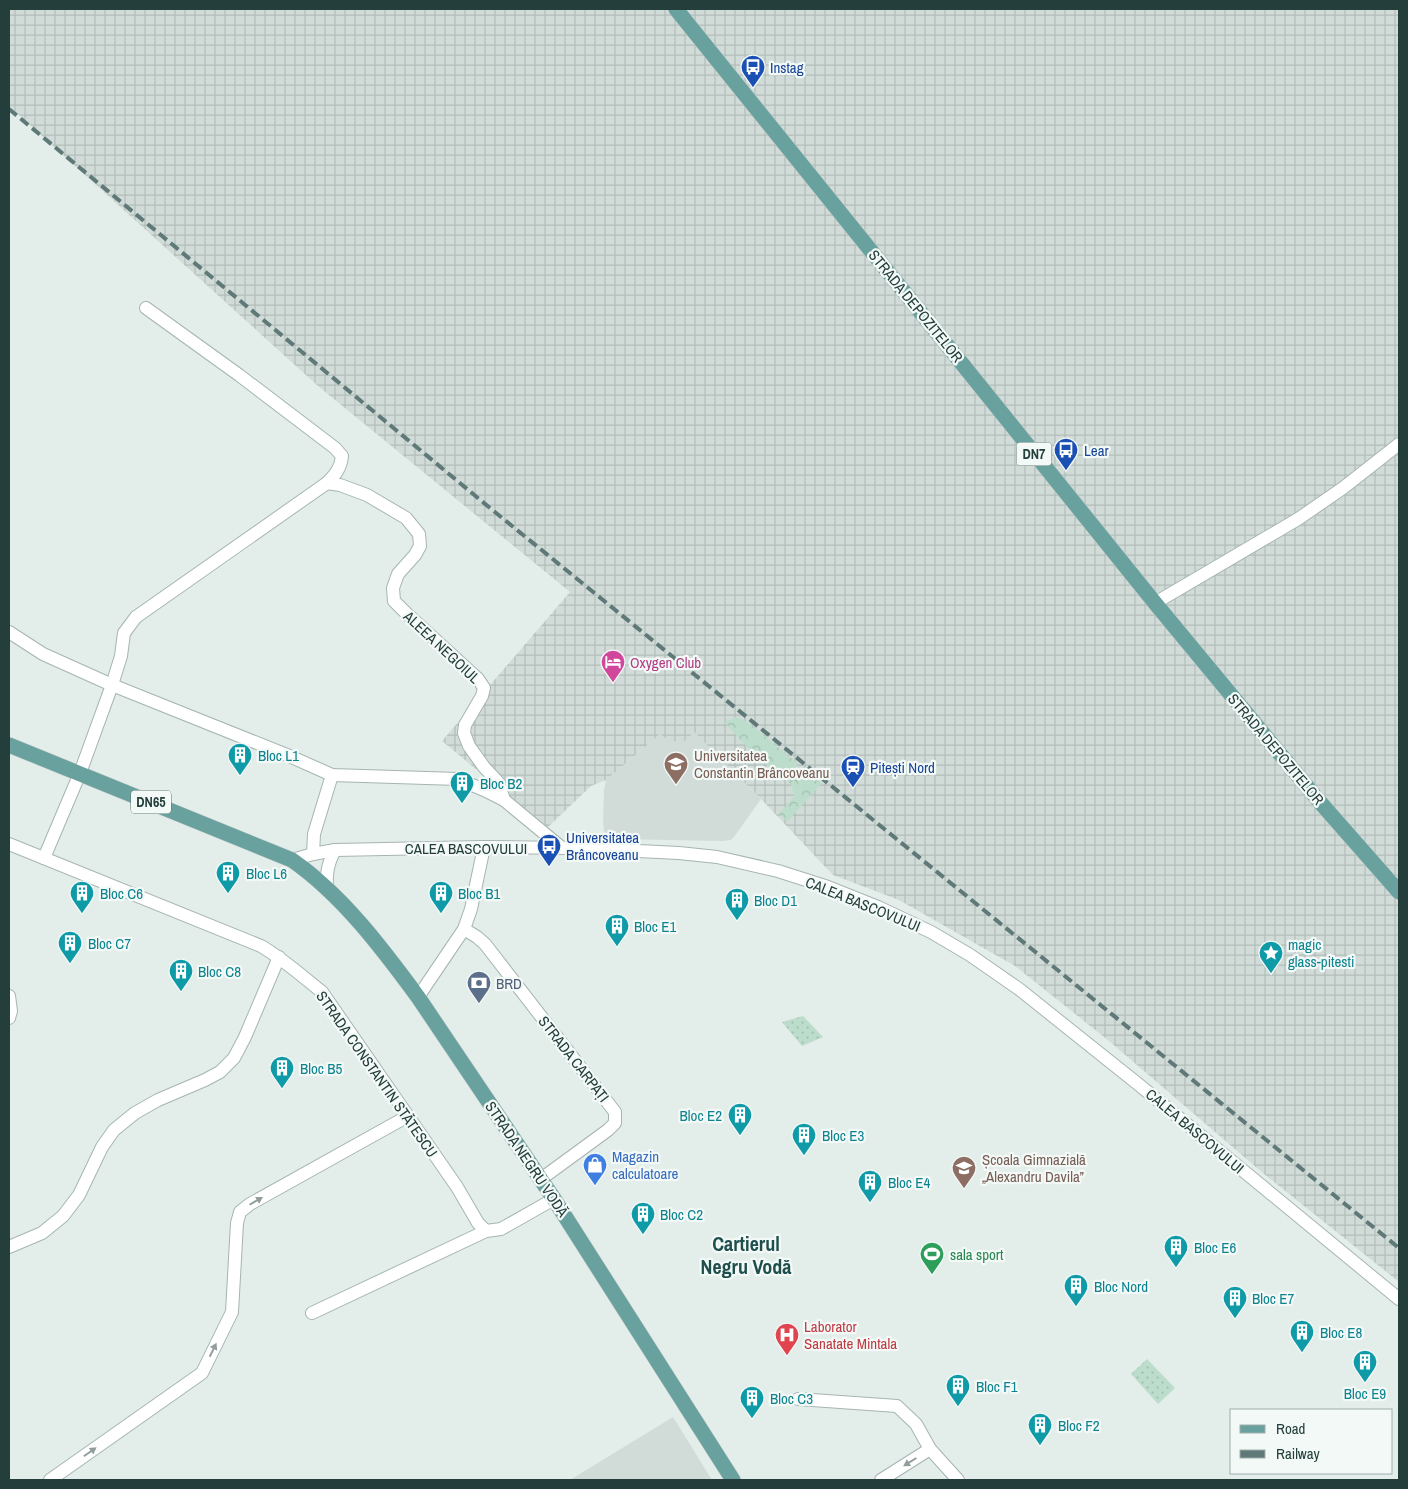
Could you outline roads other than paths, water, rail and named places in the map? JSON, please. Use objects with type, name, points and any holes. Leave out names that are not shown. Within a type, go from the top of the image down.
[{"type":"main road","name":"STRADA DEPOZITELOR","points":[[676,9],[1155,604],[1319,801],[1399,892]]},
{"type":"main road","name":"DN65","points":[[9,745],[292,860]]},
{"type":"main road","name":"STRADA NEGRU VODĂ","points":[[292,860],[312,874],[343,903],[418,997],[541,1179],[733,1480]]},
{"type":"street","points":[[44,858],[80,773],[112,685],[121,656],[124,633],[136,617],[327,483],[342,464],[342,456],[335,448],[239,375],[146,308]]},
{"type":"street","points":[[1155,604],[1298,519],[1343,488],[1399,444]]},
{"type":"street","name":"ALEEA NEGOIUL","points":[[327,483],[340,485],[367,495],[406,518],[419,534],[420,546],[415,555],[398,574],[392,588],[394,601],[478,679],[484,688],[482,696],[465,725],[464,733],[469,746],[498,782],[504,800]]},
{"type":"street","points":[[9,632],[43,654],[112,685],[332,775],[458,779],[504,800],[562,848]]},
{"type":"street","points":[[313,854],[314,834],[332,775]]},
{"type":"street","name":"STRADA CONSTANTIN STĂTESCU","points":[[9,844],[261,946],[279,957],[322,992],[457,1187],[478,1223],[486,1230]]},
{"type":"street","points":[[418,997],[464,929],[471,910],[484,847]]},
{"type":"street","name":"CALEA BASCOVULUI","points":[[292,860],[335,850],[484,847],[679,852],[728,859],[778,871],[828,887],[878,907],[931,932],[1019,989],[1138,1084],[1399,1299]]},
{"type":"street","points":[[327,888],[326,875],[329,861],[335,850]]},
{"type":"street","name":"STRADA CARPAȚI","points":[[464,929],[478,937],[485,944],[615,1112],[615,1123],[608,1130],[541,1179]]},
{"type":"street","points":[[9,1247],[42,1233],[63,1216],[79,1195],[102,1147],[114,1130],[135,1113],[158,1100],[220,1072],[234,1058],[245,1037],[279,957]]},
{"type":"street","points":[[9,996],[11,1011],[9,1018]]},
{"type":"street","points":[[50,1480],[202,1372],[232,1312],[237,1223],[240,1212],[250,1204],[408,1116]]},
{"type":"street","points":[[312,1313],[486,1230],[501,1229],[554,1199]]},
{"type":"street","points":[[798,1399],[897,1406],[916,1424],[930,1449],[958,1480]]},
{"type":"street","points":[[881,1480],[930,1449]]},
{"type":"railway","points":[[9,109],[490,508],[1399,1248]]},
{"type":"place","name":"Instag","points":[[753,88]]},
{"type":"place","name":"Lear","points":[[1066,471]]},
{"type":"place","name":"Oxygen Club","points":[[613,683]]},
{"type":"place","name":"Bloc L1","points":[[240,776]]},
{"type":"place","name":"Universitatea Constantin Brâncoveanu","points":[[676,785]]},
{"type":"place","name":"Pitești Nord","points":[[853,788]]},
{"type":"place","name":"Bloc B2","points":[[462,804]]},
{"type":"place","name":"Universitatea Brâncoveanu","points":[[549,867]]},
{"type":"place","name":"Bloc L6","points":[[228,894]]},
{"type":"place","name":"Bloc C6","points":[[82,914]]},
{"type":"place","name":"Bloc B1","points":[[441,914]]},
{"type":"place","name":"Bloc D1","points":[[737,921]]},
{"type":"place","name":"Bloc E1","points":[[617,947]]},
{"type":"place","name":"Bloc C7","points":[[70,964]]},
{"type":"place","name":"magic glass-pitesti","points":[[1271,974]]},
{"type":"place","name":"Bloc C8","points":[[181,992]]},
{"type":"place","name":"BRD","points":[[479,1004]]},
{"type":"place","name":"Bloc B5","points":[[282,1089]]},
{"type":"place","name":"Bloc E2","points":[[740,1136]]},
{"type":"place","name":"Bloc E3","points":[[804,1156]]},
{"type":"place","name":"Magazin calculatoare","points":[[595,1186]]},
{"type":"place","name":"Școala Gimnazială „Alexandru Davila”","points":[[964,1189]]},
{"type":"place","name":"Bloc E4","points":[[870,1203]]},
{"type":"place","name":"Bloc C2","points":[[643,1235]]},
{"type":"place","name":"Bloc E6","points":[[1176,1268]]},
{"type":"place","name":"sala sport","points":[[932,1275]]},
{"type":"place","name":"Bloc Nord","points":[[1076,1307]]},
{"type":"place","name":"Bloc E7","points":[[1235,1319]]},
{"type":"place","name":"Bloc E8","points":[[1302,1353]]},
{"type":"place","name":"Laborator Sanatate Mintala","points":[[787,1356]]},
{"type":"place","name":"Bloc E9","points":[[1365,1383]]},
{"type":"place","name":"Bloc F1","points":[[958,1407]]},
{"type":"place","name":"Bloc C3","points":[[752,1419]]},
{"type":"place","name":"Bloc F2","points":[[1040,1446]]},
{"type":"district","name":"Cartierul Negru Vodă","points":[[746,1254]]}]
